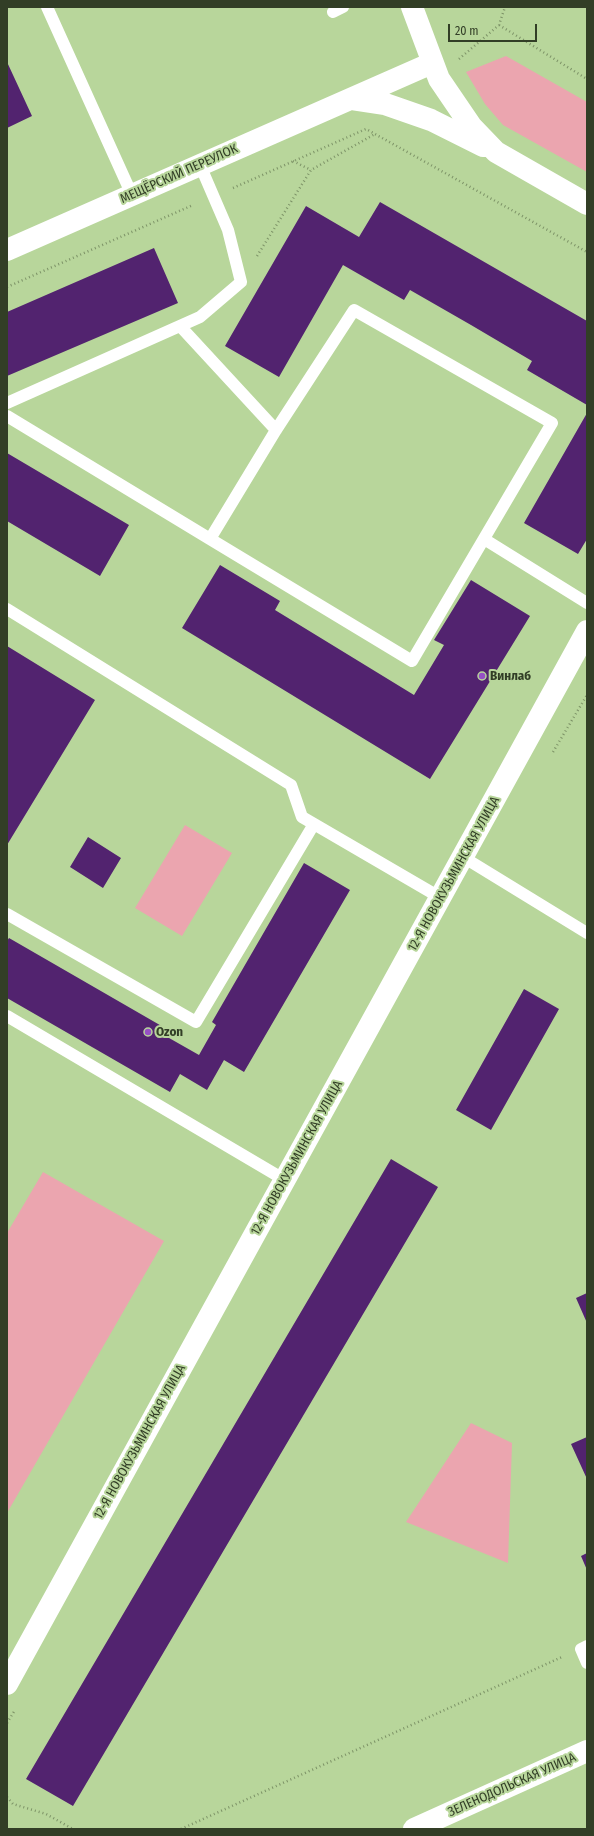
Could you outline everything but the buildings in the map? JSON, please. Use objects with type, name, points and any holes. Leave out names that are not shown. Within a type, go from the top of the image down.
[{"type":"street","points":[[412,7],[432,63],[446,92],[471,126],[496,152]]},
{"type":"street","name":"МЕЩЁРСКИЙ ПЕРЕУЛОК","points":[[7,250],[432,63]]},
{"type":"street","points":[[352,99],[385,104],[431,120],[496,152],[587,204]]},
{"type":"street","name":"12-Я НОВОКУЗЬМИНСКАЯ УЛИЦА","points":[[7,1684],[587,631]]},
{"type":"street","name":"ЗЕЛЕНОДОЛЬСКАЯ УЛИЦА","points":[[414,1829],[587,1751]]},
{"type":"lane","points":[[47,7],[132,195]]},
{"type":"lane","points":[[7,403],[200,317],[241,282],[228,230],[200,165]]},
{"type":"lane","points":[[7,416],[210,540],[412,661],[552,423],[354,310],[276,430],[210,540]]},
{"type":"lane","points":[[180,326],[276,430]]},
{"type":"lane","points":[[484,540],[587,603]]},
{"type":"lane","points":[[7,609],[291,784],[302,817],[441,898]]},
{"type":"lane","points":[[7,914],[196,1022],[314,824]]},
{"type":"lane","points":[[463,857],[587,933]]},
{"type":"lane","points":[[7,1016],[285,1180]]},
{"type":"lane","points":[[584,1648],[587,1663]]},
{"type":"path","points":[[505,7],[499,25],[587,80]]},
{"type":"path","points":[[7,287],[366,129],[587,252]]},
{"type":"path","points":[[241,282],[311,170],[375,134]]},
{"type":"path","points":[[292,161],[311,170]]},
{"type":"path","points":[[181,1829],[584,1648]]},
{"type":"path","points":[[7,1797],[13,1804],[46,1814],[73,1829]]},
{"type":"shaded area","points":[[506,56],[587,102],[587,172],[503,125],[485,104],[466,72]]},
{"type":"shaded area","points":[[185,825],[232,853],[182,936],[135,908]]},
{"type":"shaded area","points":[[43,1172],[164,1241],[7,1513],[7,1233]]},
{"type":"shaded area","points":[[471,1423],[512,1443],[508,1563],[406,1522]]},
{"type":"place","name":"Винлаб","points":[[482,676]]},
{"type":"place","name":"Ozon","points":[[148,1032]]}]
